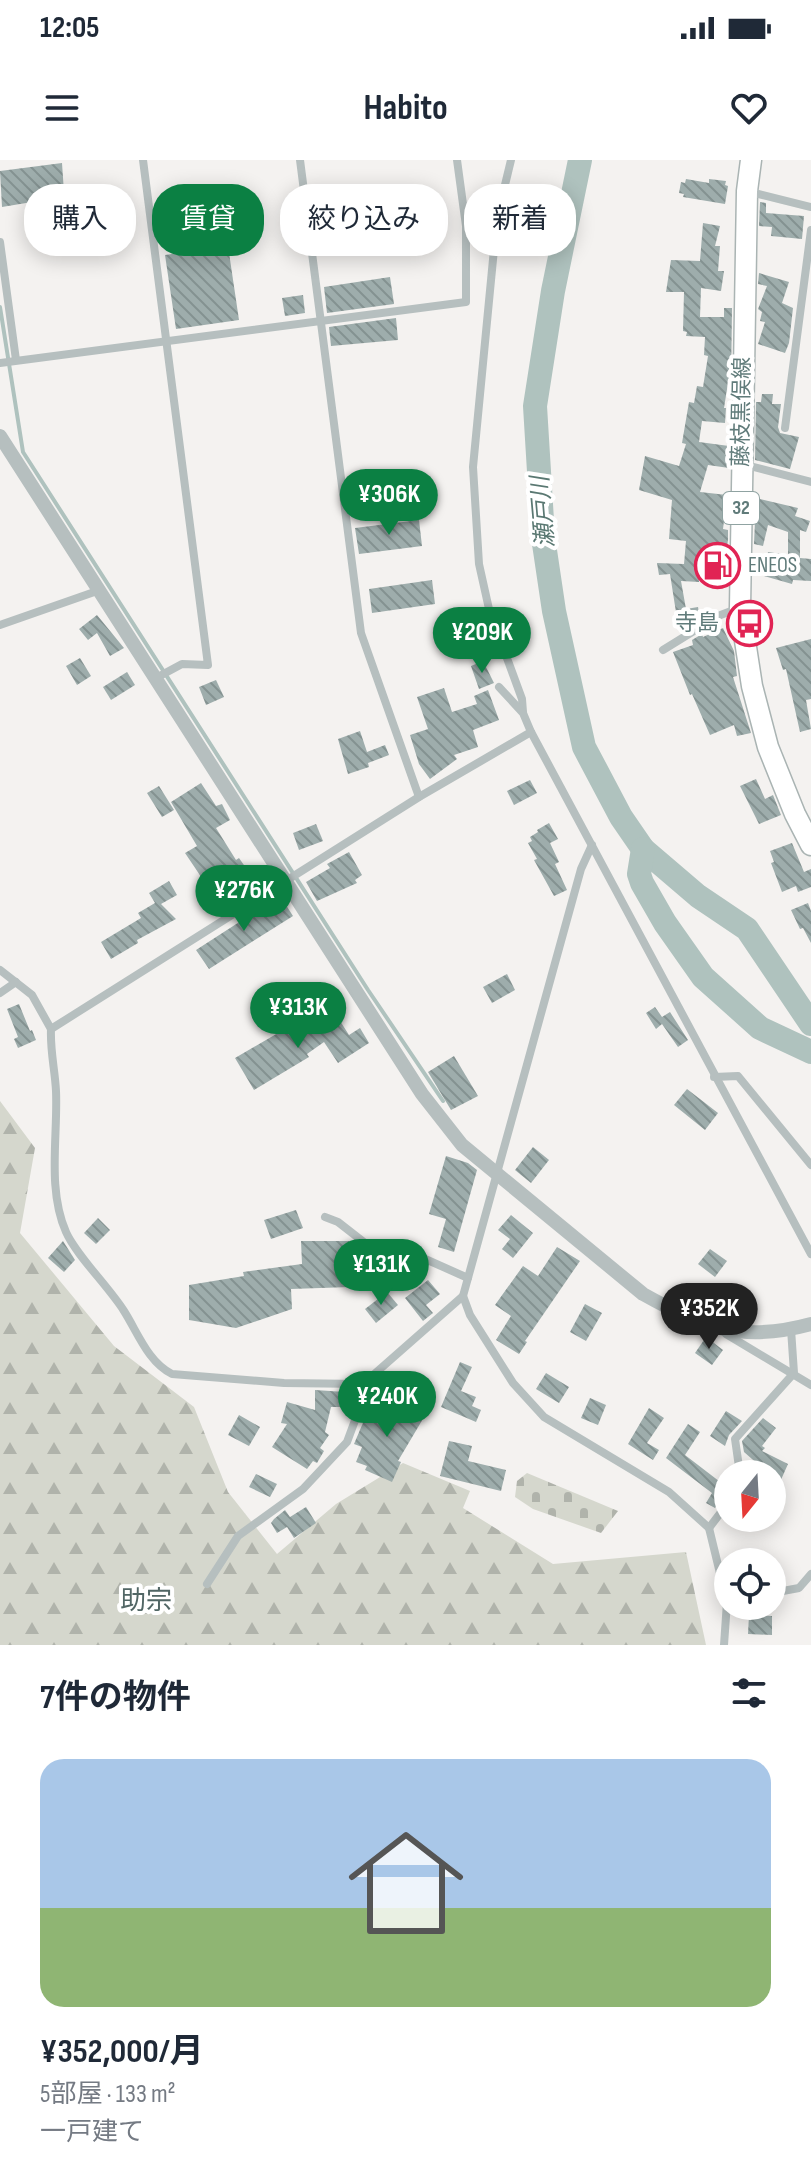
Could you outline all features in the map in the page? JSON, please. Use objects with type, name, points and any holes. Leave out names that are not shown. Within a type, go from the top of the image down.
[{"type":"main road","name":"藤枝黒俣線","points":[[751,160],[747,191],[740,608],[752,686],[768,747],[811,845]]},
{"type":"street","points":[[143,160],[208,665],[182,664],[156,678]]},
{"type":"street","points":[[300,160],[361,633],[419,797]]},
{"type":"street","points":[[0,363],[466,302],[466,226],[457,160]]},
{"type":"street","points":[[511,160],[497,218],[473,467],[479,564],[489,609],[531,732],[811,1254]]},
{"type":"street","points":[[747,191],[811,207]]},
{"type":"street","points":[[785,428],[811,230]]},
{"type":"street","points":[[0,242],[16,360]]},
{"type":"street","points":[[0,436],[422,1094],[462,1145],[643,1294],[737,1339],[811,1385]]},
{"type":"street","points":[[741,464],[811,482]]},
{"type":"street","points":[[0,622],[100,590]]},
{"type":"street","points":[[663,650],[718,616],[740,608]]},
{"type":"street","points":[[499,687],[523,713]]},
{"type":"street","points":[[51,1029],[419,797],[531,732]]},
{"type":"street","points":[[207,1584],[238,1536],[303,1489],[347,1442],[357,1415],[363,1384],[463,1296],[581,869],[592,845]]},
{"type":"street","points":[[0,970],[32,995],[51,1029],[50,1051],[56,1088],[56,1191],[60,1217],[68,1236],[112,1292],[158,1367],[172,1374],[256,1381],[363,1384]]},
{"type":"street","points":[[0,993],[16,982]]},
{"type":"street","points":[[714,1077],[738,1076],[811,1165]]},
{"type":"street","points":[[325,1217],[338,1222],[370,1247],[423,1258],[468,1278]]},
{"type":"street","points":[[463,1296],[470,1315],[513,1383],[544,1417],[669,1492],[709,1528],[714,1548]]},
{"type":"street","points":[[709,1326],[743,1333],[811,1324]]},
{"type":"street","points":[[738,1460],[735,1439],[794,1373],[791,1329]]},
{"type":"street","points":[[709,1528],[714,1521]]},
{"type":"street","points":[[786,1590],[799,1588],[811,1574]]},
{"type":"street","points":[[724,1645],[726,1620]]},
{"type":"green space","points":[[0,1101],[35,1148],[20,1233],[114,1346],[194,1407],[228,1492],[277,1554],[336,1504],[403,1463],[470,1491],[463,1508],[553,1564],[686,1552],[706,1645],[0,1645]]},
{"type":"green space","points":[[527,1473],[618,1511],[601,1533],[533,1509],[515,1497],[517,1481]]},
{"type":"building","points":[[62,163],[63,184],[24,184],[24,203],[2,207],[0,171]]},
{"type":"building","points":[[686,179],[709,183],[709,179],[726,181],[725,204],[683,197],[684,194],[679,193],[681,182],[685,183]]},
{"type":"building","points":[[760,202],[766,203],[766,213],[804,216],[802,239],[771,236],[772,227],[759,226]]},
{"type":"building","points":[[703,223],[720,226],[715,246],[720,246],[718,271],[724,271],[721,291],[701,288],[700,317],[724,317],[724,308],[732,308],[731,384],[728,383],[724,408],[725,423],[702,421],[699,442],[729,446],[729,468],[708,465],[700,492],[727,495],[723,529],[728,530],[728,539],[724,577],[699,576],[699,582],[681,581],[686,609],[698,607],[700,619],[687,627],[686,624],[678,625],[670,574],[659,575],[657,563],[684,564],[686,541],[669,539],[672,500],[639,490],[645,456],[679,466],[686,444],[682,443],[689,402],[694,403],[697,386],[703,387],[708,356],[704,355],[705,337],[686,336],[687,332],[683,331],[684,292],[666,292],[671,260],[700,261]]},
{"type":"building","points":[[165,256],[229,256],[239,320],[176,329]]},
{"type":"building","points":[[759,273],[789,282],[782,303],[793,308],[785,353],[758,344],[765,322],[760,321],[762,312],[758,309],[767,286],[758,284]]},
{"type":"building","points":[[390,277],[394,304],[327,313],[324,287]]},
{"type":"building","points":[[303,295],[305,313],[285,316],[282,298]]},
{"type":"building","points":[[396,318],[398,340],[331,346],[329,327]]},
{"type":"building","points":[[762,394],[773,394],[772,404],[781,404],[780,433],[799,437],[790,469],[755,460],[756,402],[761,402]]},
{"type":"building","points":[[756,498],[798,508],[795,516],[810,521],[806,532],[800,530],[800,558],[811,559],[811,581],[793,580],[792,584],[764,576],[768,552],[788,555],[788,532],[768,525],[763,546],[754,544]]},
{"type":"building","points":[[419,520],[422,546],[359,554],[355,528]]},
{"type":"building","points":[[432,580],[435,604],[372,613],[369,589]]},
{"type":"building","points":[[97,615],[124,648],[110,656],[97,633],[88,640],[79,629]]},
{"type":"building","points":[[723,628],[734,651],[737,676],[733,677],[751,733],[737,736],[734,725],[710,735],[673,652],[693,645],[692,640],[702,634],[703,637]]},
{"type":"building","points":[[811,639],[811,699],[806,700],[811,729],[800,732],[786,669],[783,670],[776,648]]},
{"type":"building","points":[[80,658],[91,676],[77,685],[66,666]]},
{"type":"building","points":[[483,661],[494,683],[479,689],[471,666]]},
{"type":"building","points":[[127,672],[135,685],[111,700],[103,687]]},
{"type":"building","points":[[216,680],[224,697],[206,705],[199,687]]},
{"type":"building","points":[[444,688],[452,712],[477,704],[474,696],[488,690],[499,720],[473,730],[478,747],[454,755],[457,759],[430,779],[419,764],[410,735],[428,729],[417,697]]},
{"type":"building","points":[[360,731],[367,752],[385,745],[389,755],[368,763],[369,767],[348,774],[338,739]]},
{"type":"building","points":[[756,779],[765,799],[773,795],[781,815],[759,824],[740,786]]},
{"type":"building","points":[[530,780],[537,793],[514,805],[507,791]]},
{"type":"building","points":[[201,783],[216,806],[222,804],[230,820],[216,828],[236,860],[239,858],[246,868],[235,875],[239,880],[214,896],[185,853],[197,846],[171,802]]},
{"type":"building","points":[[159,786],[174,810],[162,817],[147,793]]},
{"type":"building","points":[[549,823],[558,839],[550,843],[559,862],[555,864],[567,890],[554,896],[528,843],[537,830]]},
{"type":"building","points":[[316,824],[323,841],[299,850],[293,833]]},
{"type":"building","points":[[792,843],[804,872],[811,869],[811,887],[798,892],[796,886],[782,892],[771,863],[774,862],[770,851]]},
{"type":"building","points":[[349,852],[362,875],[355,880],[357,883],[317,901],[306,882],[330,868],[327,864]]},
{"type":"building","points":[[169,881],[177,895],[161,904],[176,919],[137,940],[138,943],[111,959],[101,942],[141,918],[138,913],[155,903],[149,893]]},
{"type":"building","points":[[272,901],[276,907],[284,902],[293,916],[209,969],[196,950]]},
{"type":"building","points":[[808,903],[811,911],[811,943],[791,910]]},
{"type":"building","points":[[507,974],[515,990],[492,1003],[483,987]]},
{"type":"building","points":[[19,1004],[36,1040],[18,1048],[14,1039],[18,1037],[7,1009]]},
{"type":"building","points":[[655,1007],[662,1017],[670,1012],[688,1040],[678,1047],[662,1024],[656,1029],[646,1013]]},
{"type":"building","points":[[335,1013],[349,1035],[360,1028],[369,1043],[338,1063],[324,1042],[307,1054],[309,1057],[254,1090],[235,1058],[290,1026],[297,1038]]},
{"type":"building","points":[[454,1056],[478,1096],[451,1110],[428,1072]]},
{"type":"building","points":[[687,1089],[718,1113],[705,1130],[674,1105]]},
{"type":"building","points":[[533,1147],[549,1160],[531,1183],[515,1170]]},
{"type":"building","points":[[446,1156],[468,1163],[477,1170],[454,1252],[438,1247],[446,1219],[429,1214]]},
{"type":"building","points":[[296,1210],[303,1228],[271,1239],[264,1220]]},
{"type":"building","points":[[511,1215],[533,1233],[513,1258],[502,1249],[510,1239],[498,1230]]},
{"type":"building","points":[[98,1218],[110,1230],[96,1244],[84,1233]]},
{"type":"building","points":[[63,1241],[75,1260],[64,1272],[48,1258]]},
{"type":"building","points":[[301,1241],[349,1241],[350,1287],[291,1289],[292,1309],[236,1328],[189,1320],[189,1285],[244,1276],[243,1272],[302,1264]]},
{"type":"building","points":[[557,1247],[580,1261],[519,1354],[496,1340],[511,1316],[495,1305],[523,1266],[538,1276]]},
{"type":"building","points":[[710,1249],[727,1261],[715,1277],[698,1264]]},
{"type":"building","points":[[428,1280],[440,1294],[426,1305],[433,1313],[423,1321],[405,1298]]},
{"type":"building","points":[[387,1292],[398,1305],[376,1323],[365,1309]]},
{"type":"building","points":[[585,1304],[602,1313],[586,1341],[570,1332]]},
{"type":"building","points":[[706,1337],[723,1350],[712,1365],[695,1353]]},
{"type":"building","points":[[460,1362],[472,1367],[461,1391],[476,1397],[472,1406],[481,1410],[476,1422],[441,1407]]},
{"type":"building","points":[[546,1373],[569,1387],[559,1403],[536,1389]]},
{"type":"building","points":[[315,1390],[345,1392],[345,1407],[331,1407],[325,1432],[329,1435],[320,1448],[324,1451],[317,1463],[313,1461],[307,1469],[272,1447],[287,1424],[281,1423],[287,1402],[315,1410]]},
{"type":"building","points":[[590,1398],[606,1405],[598,1425],[581,1418]]},
{"type":"building","points":[[417,1399],[430,1407],[398,1461],[401,1462],[392,1482],[365,1470],[367,1466],[356,1462],[362,1447],[354,1444],[374,1404],[398,1420],[401,1415],[406,1418]]},
{"type":"building","points":[[649,1408],[664,1418],[647,1443],[659,1450],[653,1460],[628,1444]]},
{"type":"building","points":[[726,1411],[742,1421],[729,1435],[725,1446],[710,1436]]},
{"type":"building","points":[[239,1415],[260,1427],[249,1446],[228,1435]]},
{"type":"building","points":[[763,1418],[776,1428],[762,1446],[765,1448],[762,1451],[780,1460],[753,1460],[744,1452],[742,1441]]},
{"type":"building","points":[[688,1424],[700,1432],[685,1455],[714,1477],[714,1507],[706,1503],[712,1493],[666,1458]]},
{"type":"building","points":[[449,1441],[472,1446],[468,1461],[506,1470],[501,1491],[440,1476]]},
{"type":"building","points":[[256,1474],[277,1484],[270,1497],[249,1487]]},
{"type":"building","points":[[306,1507],[316,1523],[294,1538],[287,1527],[277,1533],[271,1523],[274,1519],[285,1510],[290,1517]]},
{"type":"building","points":[[749,1620],[772,1620],[772,1635],[748,1634]]},
{"type":"waterway","name":"瀬戸川","points":[[580,160],[553,291],[535,406],[543,537],[554,611],[584,747],[621,817],[643,849],[698,896],[747,929],[811,1024]]},
{"type":"waterway","points":[[0,307],[23,452],[368,990],[443,1101]]},
{"type":"waterway","name":"瀬戸川","points":[[643,849],[639,874],[642,883],[665,923],[703,977],[760,1028],[811,1052]]},
{"type":"place","name":"ENEOS","points":[[717,565]]},
{"type":"place","name":"寺島","points":[[750,623]]},
{"type":"district","name":"助宗","points":[[146,1601]]}]
